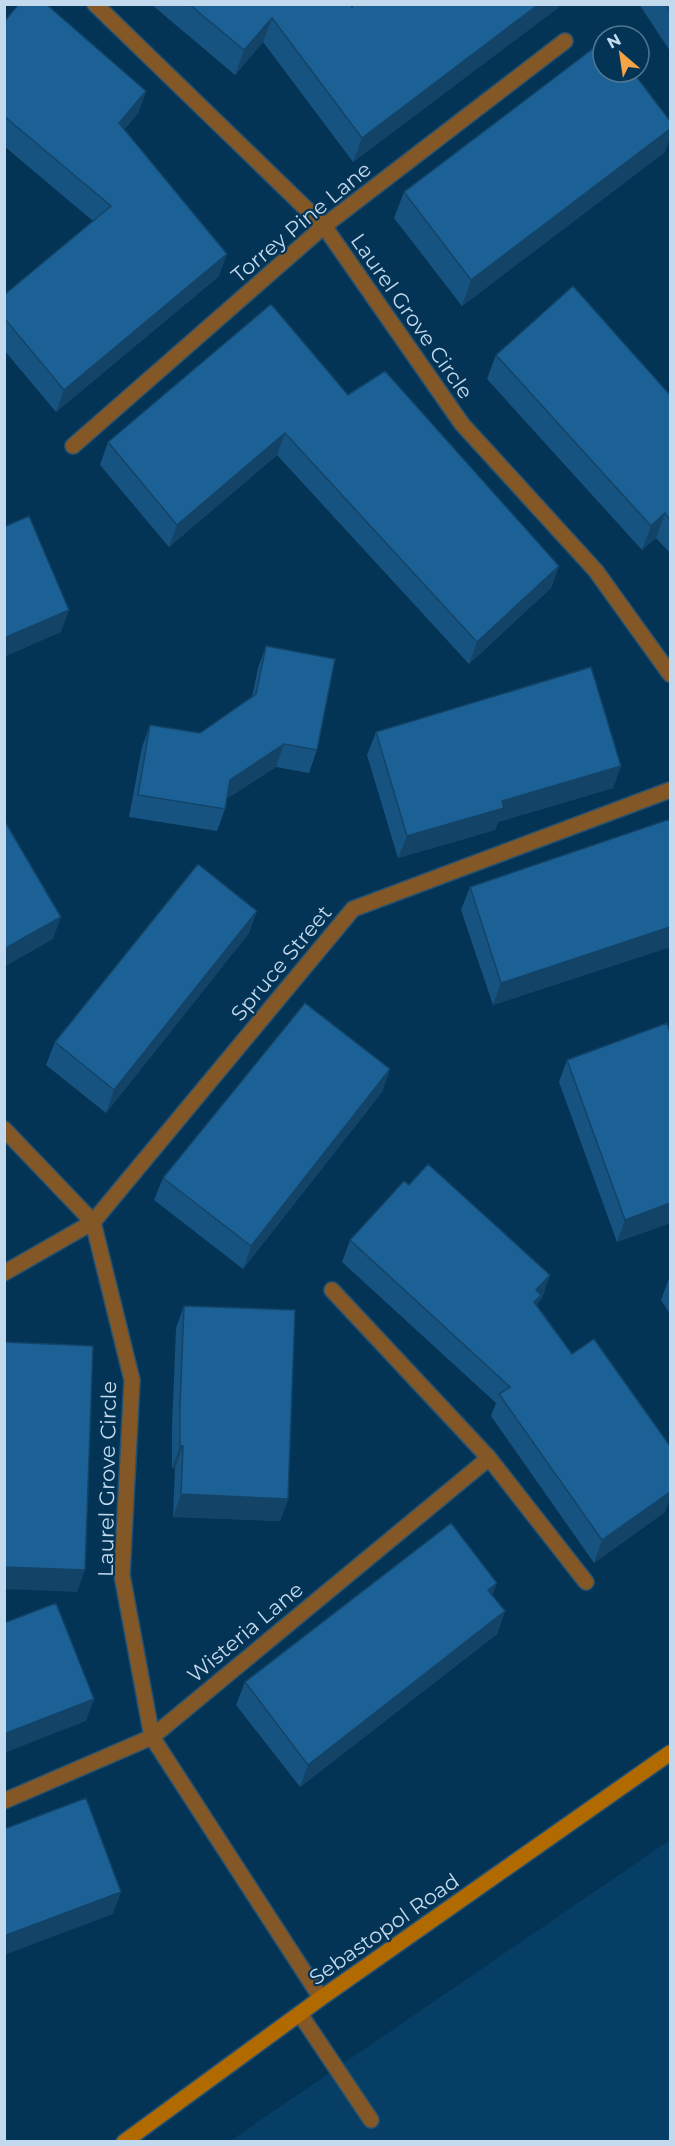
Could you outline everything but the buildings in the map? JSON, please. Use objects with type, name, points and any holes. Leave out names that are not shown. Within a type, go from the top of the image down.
[{"type":"main road","name":"Sebastopol Road","points":[[124,2142],[321,1998],[670,1753]]},
{"type":"street","name":"Laurel Grove Circle","points":[[95,4],[324,226],[462,424],[596,571],[670,674]]},
{"type":"street","name":"Torrey Pine Lane","points":[[73,446],[324,226],[565,41]]},
{"type":"street","name":"Spruce Street","points":[[93,1222],[353,909],[670,790]]},
{"type":"street","name":"Laurel Grove Circle","points":[[4,1129],[93,1222],[132,1380],[122,1575],[152,1737],[321,1998]]},
{"type":"street","points":[[4,1273],[93,1222]]},
{"type":"street","points":[[332,1290],[489,1458],[586,1582]]},
{"type":"street","name":"Wisteria Lane","points":[[4,1801],[152,1737],[489,1458]]},
{"type":"street","points":[[300,2014],[371,2120]]},
{"type":"shaded area","points":[[670,1840],[670,2141],[230,2141]]}]
